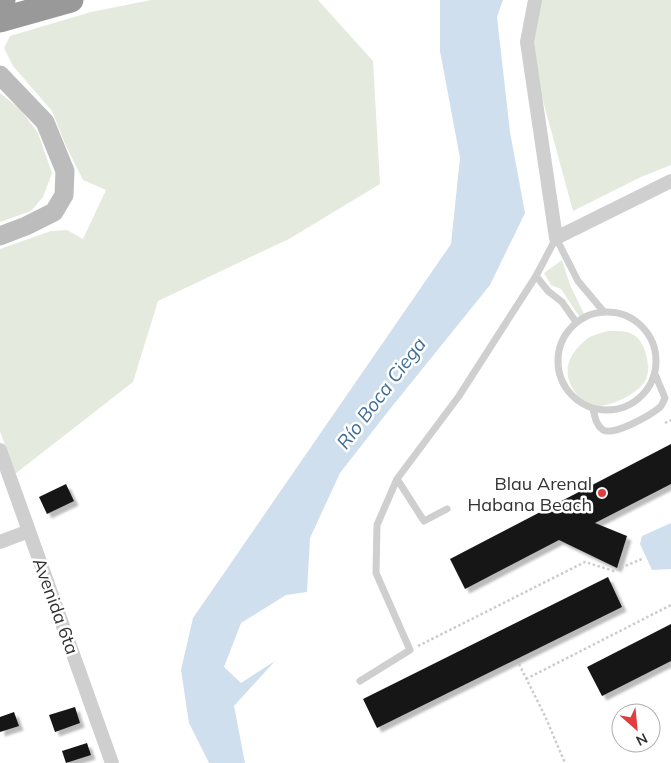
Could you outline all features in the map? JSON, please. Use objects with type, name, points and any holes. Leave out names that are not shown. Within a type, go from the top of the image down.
[{"type":"highway","points":[[2,13],[72,0]]},
{"type":"street","points":[[536,0],[526,42],[556,238],[671,181]]},
{"type":"street","points":[[0,75],[44,122],[65,170],[64,195],[54,212],[0,236]]},
{"type":"street","name":"Avenida 6ta","points":[[0,450],[112,763]]},
{"type":"street","points":[[0,542],[29,531]]},
{"type":"lane","points":[[360,680],[410,650],[376,573],[377,525],[397,479],[459,396],[536,276],[556,238]]},
{"type":"lane","points":[[556,238],[578,281],[604,312]]},
{"type":"lane","points":[[536,276],[548,291],[562,302],[576,322]]},
{"type":"lane","points":[[604,312],[620,313],[634,319],[646,330],[653,343],[656,358],[655,374],[648,388],[638,400],[624,408],[609,411],[593,409],[579,403],[568,392],[560,379],[557,364],[559,348],[565,334],[576,322],[589,315],[604,312]]},
{"type":"lane","points":[[593,409],[597,424],[601,429],[608,432],[626,427],[659,408],[665,398],[655,374]]},
{"type":"lane","points":[[397,479],[424,521],[447,509]]},
{"type":"path","points":[[666,423],[671,420]]},
{"type":"path","points":[[410,650],[585,562],[614,571],[644,558]]},
{"type":"path","points":[[526,679],[671,605]]},
{"type":"path","points":[[519,664],[545,716],[565,763]]},
{"type":"shaded area","points":[[151,0],[318,0],[373,61],[380,184],[289,239],[158,301],[133,382],[15,474],[0,431],[0,249],[51,231],[67,230],[83,239],[106,190],[83,180],[65,144],[52,111],[13,66],[4,48],[10,36],[91,12]]},
{"type":"shaded area","points":[[535,0],[671,0],[671,165],[641,177],[573,211],[527,42]]},
{"type":"shaded area","points":[[0,93],[21,110],[38,133],[52,173],[43,197],[31,211],[0,222]]},
{"type":"shaded area","points":[[562,260],[570,285],[587,320],[583,322],[561,289],[551,285],[544,273]]},
{"type":"shaded area","points":[[608,331],[628,332],[638,339],[645,350],[647,358],[647,378],[633,393],[619,401],[603,406],[589,405],[580,398],[569,382],[569,362],[576,350],[587,339]]},
{"type":"water","name":"Río Boca Ciega","points":[[440,0],[503,0],[497,17],[510,132],[525,213],[490,285],[340,473],[310,538],[307,592],[286,595],[241,623],[224,667],[241,683],[275,661],[234,706],[245,763],[209,763],[189,723],[181,670],[193,618],[451,244],[460,158],[440,51]]},
{"type":"water","points":[[671,523],[671,569],[652,570],[640,544],[642,536]]},
{"type":"building","points":[[671,444],[671,484],[595,523],[627,536],[617,568],[559,540],[465,589],[450,559]]},
{"type":"building","points":[[66,484],[74,501],[47,514],[39,497]]},
{"type":"building","points":[[608,577],[622,607],[377,728],[363,699]]},
{"type":"building","points":[[671,624],[671,661],[602,696],[587,667]]},
{"type":"building","points":[[75,707],[80,723],[55,732],[49,715]]},
{"type":"building","points":[[14,712],[19,726],[0,732],[0,717]]},
{"type":"building","points":[[87,743],[91,755],[66,763],[62,751]]},
{"type":"place","name":"Blau Arenal Habana Beach","points":[[602,493]]}]
